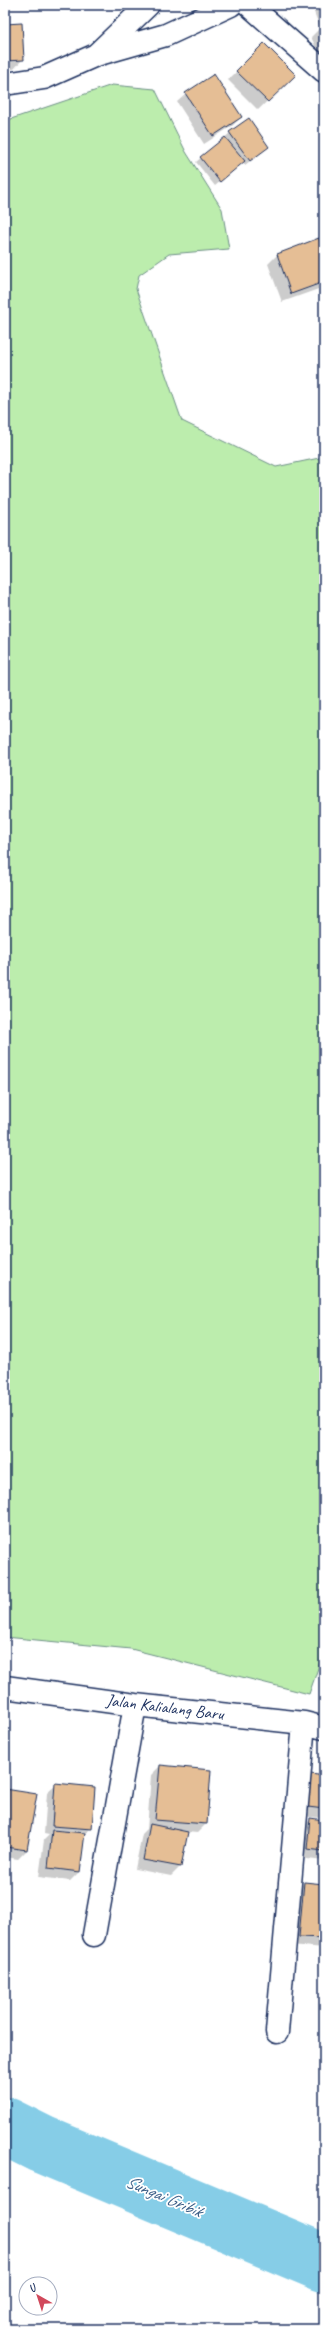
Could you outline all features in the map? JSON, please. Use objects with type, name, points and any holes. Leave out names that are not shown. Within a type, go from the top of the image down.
[{"type":"street","points":[[96,55],[148,5]]},
{"type":"street","points":[[5,84],[44,78],[96,55],[166,35],[231,5]]},
{"type":"street","points":[[249,5],[324,71]]},
{"type":"street","name":"Jalan Kalialang Baru","points":[[5,1687],[135,1705],[314,1725]]},
{"type":"street","points":[[94,1935],[135,1705]]},
{"type":"street","points":[[277,2032],[314,1725]]},
{"type":"green space","points":[[112,85],[155,89],[186,152],[222,209],[229,249],[169,254],[139,275],[136,289],[182,421],[276,467],[324,457],[324,1651],[309,1694],[131,1649],[5,1637],[5,121]]},
{"type":"building","points":[[22,23],[24,60],[5,61],[5,24]]},
{"type":"building","points":[[264,43],[296,75],[268,102],[236,71]]},
{"type":"building","points":[[214,74],[242,117],[213,136],[185,93]]},
{"type":"building","points":[[249,118],[269,147],[250,161],[229,132]]},
{"type":"building","points":[[225,137],[245,161],[220,182],[200,157]]},
{"type":"building","points":[[319,238],[324,252],[324,282],[291,294],[277,254]]},
{"type":"building","points":[[160,1765],[211,1770],[207,1824],[155,1820]]},
{"type":"building","points":[[311,1774],[324,1776],[324,1809],[308,1807]]},
{"type":"building","points":[[55,1783],[95,1787],[92,1829],[52,1826]]},
{"type":"building","points":[[5,1789],[37,1794],[27,1850],[5,1847]]},
{"type":"building","points":[[310,1818],[324,1820],[324,1851],[307,1849]]},
{"type":"building","points":[[150,1824],[188,1832],[181,1867],[143,1860]]},
{"type":"building","points":[[52,1830],[85,1833],[80,1872],[48,1868]]},
{"type":"building","points":[[304,1882],[324,1884],[324,1938],[299,1937]]},
{"type":"waterway","name":"Sungai Gribik","points":[[5,2126],[41,2144],[324,2263]]}]
